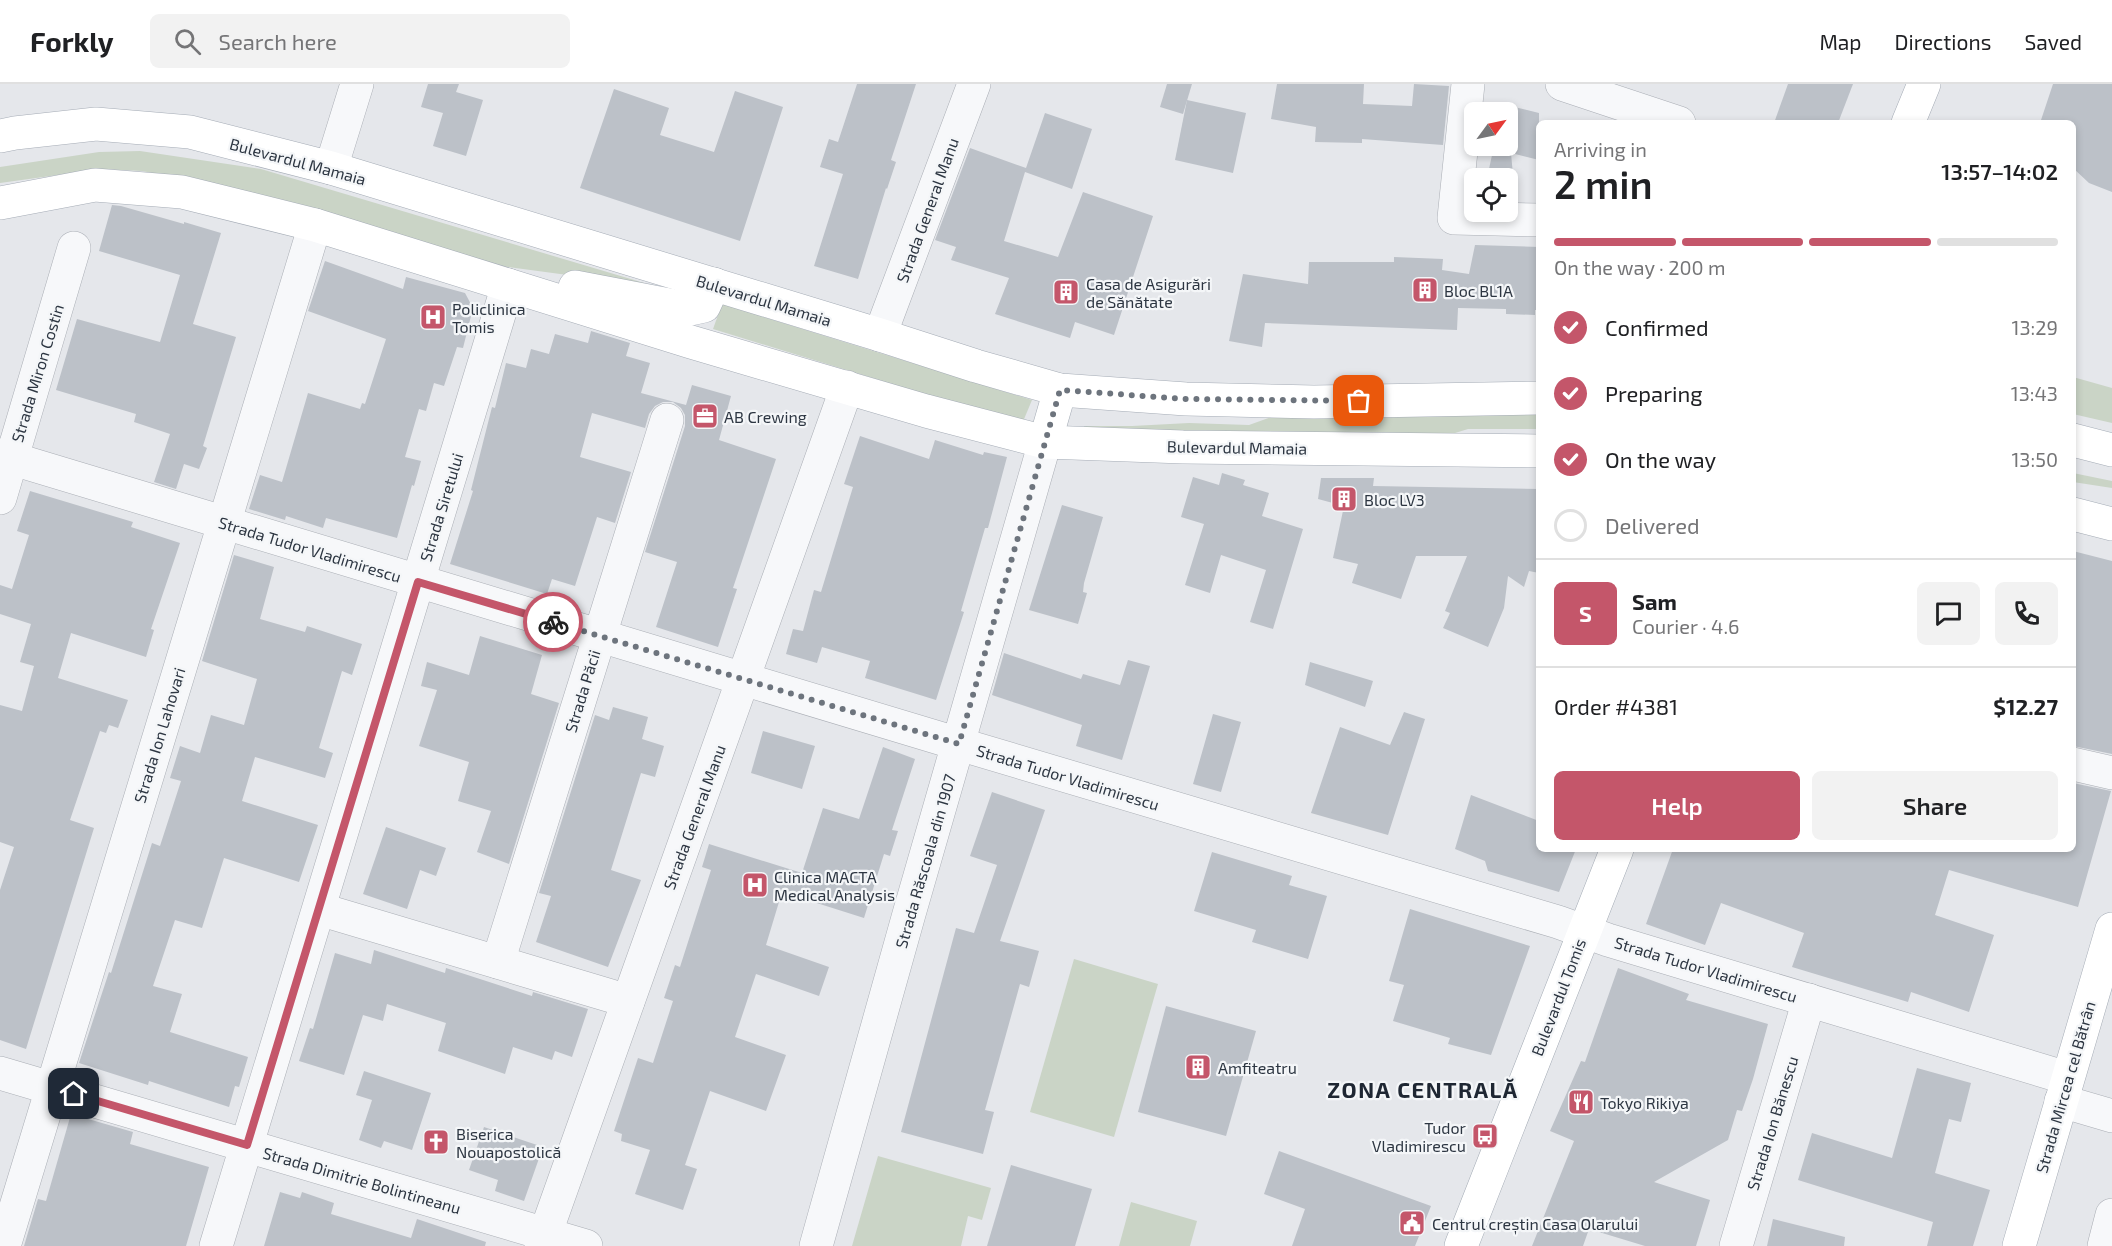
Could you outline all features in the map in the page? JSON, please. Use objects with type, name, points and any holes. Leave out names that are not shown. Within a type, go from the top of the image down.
[{"type":"main road","points":[[1909,120],[1924,84]]},
{"type":"main road","name":"Bulevardul Mamaia","points":[[5,132],[96,124],[190,132],[331,168],[1060,390],[1186,399],[1302,402],[1536,398]]},
{"type":"main road","name":"Bulevardul Mamaia","points":[[0,203],[95,185],[182,192],[315,225],[926,411],[1045,442],[1183,447],[1536,451]]},
{"type":"main road","points":[[497,282],[546,282],[690,309],[704,306],[714,284]]},
{"type":"main road","points":[[1045,442],[1060,390]]},
{"type":"main road","points":[[2076,442],[2112,450]]},
{"type":"main road","points":[[2076,515],[2112,524]]},
{"type":"main road","name":"Bulevardul Tomis","points":[[1461,1246],[1616,852]]},
{"type":"main road","name":"Strada Mircea cel Bătrân","points":[[2019,1246],[2112,929]]},
{"type":"street","points":[[331,168],[357,84]]},
{"type":"street","name":"Strada General Manu","points":[[880,335],[974,84]]},
{"type":"street","points":[[1468,84],[1454,218],[1536,220]]},
{"type":"street","points":[[1562,84],[1670,120]]},
{"type":"street","name":"Strada Ion Lahovari","points":[[4,1246],[315,225]]},
{"type":"street","name":"Strada Miron Costin","points":[[0,498],[6,457],[74,248]]},
{"type":"street","name":"Strada Siretului","points":[[216,1246],[418,582],[497,282]]},
{"type":"street","name":"Strada General Manu","points":[[543,1240],[847,387]]},
{"type":"street","name":"Strada Păcii","points":[[498,962],[667,420]]},
{"type":"street","name":"Strada Răscoala din 1907","points":[[816,1246],[1045,442]]},
{"type":"street","name":"Strada Tudor Vladimirescu","points":[[6,457],[1809,1000],[2064,1090],[2112,1116]]},
{"type":"street","points":[[2076,765],[2112,773]]},
{"type":"street","points":[[319,909],[628,1001]]},
{"type":"street","name":"Strada Ion Bănescu","points":[[1736,1246],[1809,1000]]},
{"type":"street","name":"Strada Dimitrie Bolintineanu","points":[[0,1073],[247,1145],[543,1240],[586,1246]]},
{"type":"street","points":[[2104,1246],[2112,1215]]},
{"type":"green space","points":[[140,151],[261,169],[698,299],[590,278],[494,265],[252,193],[142,171],[101,169],[0,183],[0,167],[99,152]]},
{"type":"green space","points":[[722,304],[1032,400],[1022,424],[713,329]]},
{"type":"green space","points":[[2076,378],[2112,388],[2112,423],[2076,415]]},
{"type":"green space","points":[[1446,413],[1536,415],[1536,429],[1468,429],[1423,443],[1084,431],[1084,426],[1189,423],[1249,425],[1274,416]]},
{"type":"green space","points":[[2076,474],[2112,481],[2112,488],[2076,482]]},
{"type":"green space","points":[[1074,959],[1158,984],[1114,1137],[1030,1112]]},
{"type":"green space","points":[[878,1156],[991,1188],[982,1220],[968,1216],[961,1246],[852,1246]]},
{"type":"green space","points":[[1131,1202],[1197,1221],[1190,1246],[1119,1246]]},
{"type":"building","points":[[428,84],[459,84],[456,92],[483,100],[466,156],[433,146],[443,113],[421,107]]},
{"type":"building","points":[[857,84],[916,84],[891,160],[896,162],[858,279],[814,266],[843,174],[820,167],[829,139],[838,142]]},
{"type":"building","points":[[1167,84],[1192,84],[1183,114],[1160,107]]},
{"type":"building","points":[[1277,84],[1364,84],[1363,104],[1412,106],[1414,84],[1449,86],[1443,145],[1362,139],[1362,143],[1315,142],[1316,127],[1271,119]]},
{"type":"building","points":[[1788,84],[1853,84],[1839,120],[1775,120]]},
{"type":"building","points":[[2053,84],[2112,84],[2112,192],[2089,183],[2076,171],[2076,120],[2041,120]]},
{"type":"building","points":[[614,89],[669,108],[660,135],[714,152],[735,91],[783,107],[740,241],[580,188]]},
{"type":"building","points":[[1187,100],[1246,113],[1233,173],[1175,160]]},
{"type":"building","points":[[1518,108],[1539,113],[1539,120],[1536,120],[1536,159],[1518,155]]},
{"type":"building","points":[[1045,113],[1092,129],[1072,189],[1025,172],[1004,241],[1058,257],[1083,192],[1153,216],[1114,335],[1075,322],[1070,338],[995,314],[1009,278],[951,260],[956,247],[935,240],[970,148],[1026,168]]},
{"type":"building","points":[[1492,156],[1511,156],[1512,168],[1489,168]]},
{"type":"building","points":[[112,205],[221,233],[193,324],[236,337],[203,446],[207,448],[199,469],[184,464],[176,489],[154,482],[170,434],[134,422],[136,414],[56,390],[77,319],[160,342],[180,275],[99,251]]},
{"type":"building","name":"Bloc BL1A","points":[[1475,245],[1536,247],[1535,315],[1506,314],[1506,309],[1458,308],[1457,330],[1265,323],[1262,347],[1229,341],[1243,274],[1308,284],[1309,262],[1394,262],[1394,257],[1443,259],[1442,270],[1469,274]]},
{"type":"building","points":[[325,261],[403,289],[406,277],[465,293],[473,308],[463,348],[457,347],[444,386],[434,383],[426,411],[419,409],[405,457],[421,461],[397,538],[326,518],[323,528],[286,516],[285,520],[249,509],[260,475],[282,482],[308,393],[360,409],[362,403],[365,404],[386,339],[308,311]]},
{"type":"building","points":[[591,331],[630,343],[626,356],[650,363],[641,393],[686,405],[692,385],[731,396],[719,440],[776,459],[733,588],[737,589],[718,647],[656,627],[677,562],[645,552],[685,426],[685,415],[681,408],[673,402],[663,402],[655,406],[649,414],[645,428],[592,413],[580,457],[631,472],[615,523],[597,517],[575,586],[552,579],[547,594],[450,564],[473,491],[471,490],[492,407],[495,408],[506,363],[526,368],[531,349],[549,354],[555,334],[588,343]]},
{"type":"building","points":[[860,436],[929,459],[935,440],[983,455],[984,452],[1007,457],[988,528],[985,528],[961,611],[964,612],[936,700],[865,678],[870,661],[822,647],[817,663],[786,654],[793,629],[803,631],[814,590],[821,592],[853,487],[844,484]]},
{"type":"building","points":[[1222,473],[1245,480],[1243,485],[1269,493],[1262,516],[1303,529],[1273,629],[1250,622],[1266,570],[1221,555],[1210,593],[1185,585],[1204,524],[1181,517],[1193,477],[1219,485]]},
{"type":"building","points":[[1321,478],[1374,478],[1373,486],[1536,489],[1536,572],[1529,571],[1524,587],[1508,576],[1504,608],[1488,647],[1443,628],[1450,613],[1445,611],[1467,556],[1416,556],[1401,599],[1352,583],[1358,564],[1333,558],[1344,506],[1318,499]]},
{"type":"building","points":[[30,491],[133,522],[131,527],[180,543],[151,629],[154,630],[146,657],[71,633],[58,678],[128,700],[118,728],[109,725],[106,733],[100,731],[70,820],[94,828],[26,1049],[0,1040],[0,890],[14,847],[0,842],[0,705],[22,711],[34,666],[20,662],[31,624],[0,614],[0,585],[12,589],[29,535],[17,531]]},
{"type":"building","points":[[1062,505],[1103,517],[1084,583],[1083,592],[1087,593],[1078,624],[1029,610]]},
{"type":"building","points":[[2076,552],[2112,561],[2112,754],[2076,747]]},
{"type":"building","points":[[234,555],[274,567],[260,619],[305,632],[307,626],[362,644],[352,675],[342,671],[319,748],[333,753],[325,778],[255,757],[242,801],[318,825],[299,882],[224,858],[202,928],[175,920],[153,986],[182,994],[170,1032],[248,1057],[239,1087],[235,1086],[229,1107],[149,1081],[148,1085],[79,1063],[109,972],[111,973],[152,843],[160,846],[181,781],[170,778],[180,746],[200,753],[211,715],[244,725],[257,679],[202,661]]},
{"type":"building","points":[[480,636],[542,655],[531,694],[559,703],[509,864],[477,852],[491,811],[458,801],[469,762],[419,746],[437,690],[421,686],[427,662],[469,675]]},
{"type":"building","points":[[1004,653],[1081,679],[1083,674],[1120,685],[1128,660],[1150,666],[1122,760],[1076,746],[1082,725],[992,695]]},
{"type":"building","points":[[1310,662],[1373,681],[1365,707],[1305,685]]},
{"type":"building","points":[[613,707],[648,717],[642,739],[664,746],[655,777],[641,773],[611,870],[641,880],[608,967],[536,942],[551,896],[539,893],[595,715],[609,720]]},
{"type":"building","points":[[1404,712],[1425,719],[1388,835],[1311,813],[1340,727],[1390,745]]},
{"type":"building","points":[[1213,714],[1241,722],[1221,792],[1193,784]]},
{"type":"building","points":[[763,731],[815,746],[802,789],[751,773]]},
{"type":"building","points":[[883,747],[915,759],[892,830],[898,831],[890,856],[884,854],[864,918],[782,892],[766,945],[829,967],[819,996],[756,974],[735,1037],[786,1055],[766,1111],[710,1091],[685,1165],[697,1169],[683,1210],[635,1194],[650,1150],[621,1141],[622,1134],[614,1131],[638,1058],[653,1063],[673,1001],[664,998],[675,965],[680,967],[711,870],[702,867],[709,844],[802,873],[823,808],[859,819]]},
{"type":"building","points":[[2076,784],[2111,791],[2078,907],[1949,870],[1935,915],[1994,935],[1969,1012],[1911,992],[1908,1002],[1792,967],[1804,933],[1721,903],[1705,945],[1646,924],[1672,852],[2076,852]]},
{"type":"building","points":[[992,792],[1045,810],[1000,941],[1039,951],[1029,987],[1020,984],[985,1110],[994,1112],[983,1154],[901,1132],[956,928],[974,933],[997,865],[970,856]]},
{"type":"building","points":[[1471,795],[1536,820],[1536,852],[1575,852],[1559,892],[1488,871],[1485,861],[1455,849]]},
{"type":"building","points":[[386,827],[446,848],[436,876],[420,870],[407,909],[363,894]]},
{"type":"building","points":[[1212,852],[1292,876],[1289,885],[1327,896],[1308,959],[1252,942],[1256,930],[1194,911]]},
{"type":"building","points":[[1410,909],[1530,946],[1491,1055],[1448,1044],[1450,1038],[1393,1021],[1404,985],[1389,981]]},
{"type":"building","points":[[374,950],[445,973],[446,968],[532,996],[533,992],[588,1009],[572,1057],[555,1051],[552,1060],[513,1047],[505,1074],[438,1051],[446,1023],[387,1004],[383,1021],[363,1015],[344,1075],[299,1061],[310,1028],[313,1029],[335,953],[371,964]]},
{"type":"building","points":[[1618,968],[1689,994],[1686,1000],[1768,1024],[1753,1079],[1742,1111],[1737,1110],[1728,1140],[1654,1182],[1710,1200],[1696,1246],[1645,1246],[1589,1229],[1583,1246],[1532,1246],[1574,1141],[1550,1131],[1581,1061],[1585,1062]]},
{"type":"building","name":"Amfiteatru","points":[[1166,1006],[1256,1031],[1226,1136],[1138,1112]]},
{"type":"building","points":[[1917,1068],[1971,1083],[1961,1122],[1949,1119],[1935,1173],[1990,1190],[1973,1246],[1927,1246],[1933,1222],[1798,1180],[1812,1133],[1892,1158]]},
{"type":"building","points":[[364,1071],[431,1093],[412,1150],[384,1141],[381,1148],[359,1140],[372,1100],[356,1095]]},
{"type":"building","points":[[71,1114],[133,1132],[130,1144],[209,1167],[186,1246],[24,1246],[38,1199],[46,1201]]},
{"type":"building","points":[[484,1127],[543,1147],[524,1201],[495,1191],[498,1180],[469,1170]]},
{"type":"building","points":[[1279,1151],[1431,1206],[1415,1246],[1292,1246],[1305,1209],[1264,1194]]},
{"type":"building","points":[[1011,1165],[1092,1189],[1075,1246],[987,1246]]},
{"type":"building","points":[[280,1192],[300,1198],[302,1192],[334,1203],[331,1214],[411,1238],[417,1219],[486,1242],[485,1246],[264,1246]]},
{"type":"building","points":[[1773,1219],[1845,1237],[1844,1246],[1767,1246]]},
{"type":"way so far","points":[[553,622],[959,744],[1060,390],[1186,399],[1359,401]]},
{"type":"place","name":"Bloc BL1A","points":[[1425,290]]},
{"type":"place","name":"Casa de Asigurări de Sănătate","points":[[1066,292]]},
{"type":"place","name":"Policlinica Tomis","points":[[433,317]]},
{"type":"place","name":"AB Crewing","points":[[705,416]]},
{"type":"place","name":"Bloc LV3","points":[[1344,499]]},
{"type":"place","name":"Clinica MACTA Medical Analysis","points":[[755,885]]},
{"type":"place","name":"Amfiteatru","points":[[1198,1067]]},
{"type":"place","name":"Tokyo Rikiya","points":[[1581,1102]]},
{"type":"place","name":"Tudor Vladimirescu","points":[[1485,1136]]},
{"type":"place","name":"Biserica Nouapostolică","points":[[436,1142]]},
{"type":"place","name":"Centrul creștin Casa Olarului","points":[[1412,1223]]},
{"type":"district","name":"ZONA CENTRALĂ","points":[[1423,1089]]},
{"type":"route","points":[[74,1094],[247,1145],[418,582],[553,622]]}]
